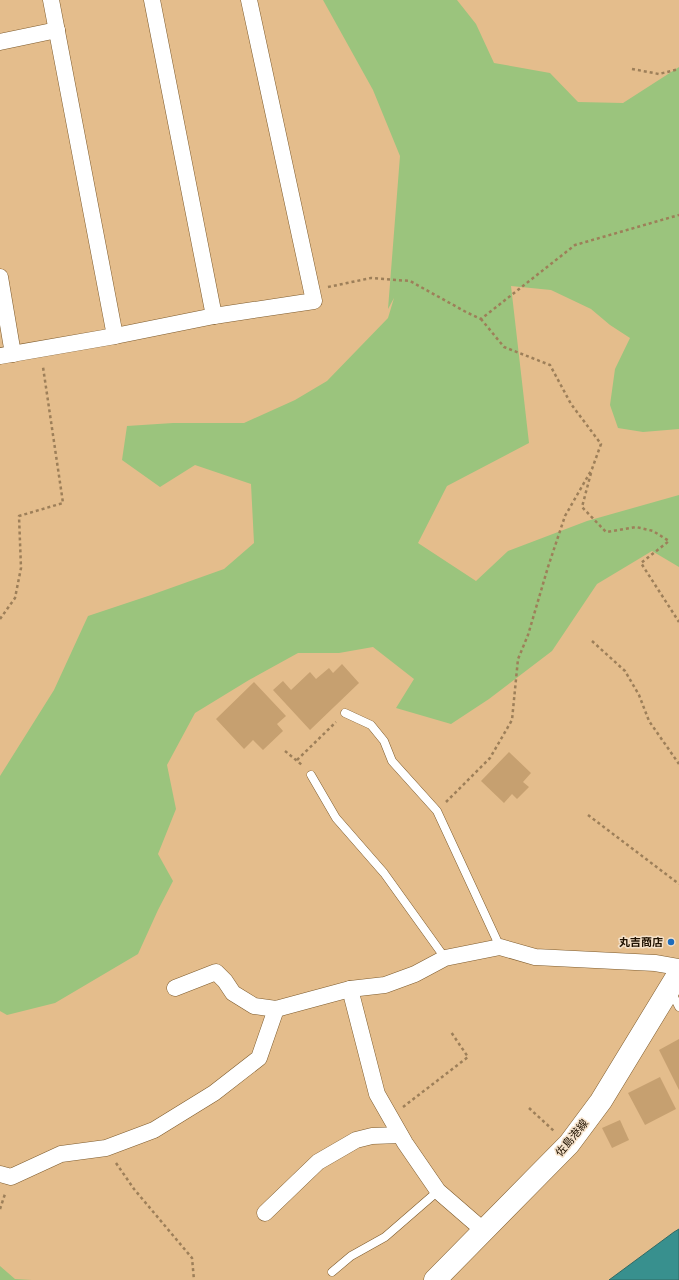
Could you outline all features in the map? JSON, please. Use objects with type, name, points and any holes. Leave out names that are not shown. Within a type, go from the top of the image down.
[{"type":"main road","name":"佐島港線","points":[[435,1280],[569,1144],[601,1101],[676,990]]},
{"type":"street","points":[[51,0],[115,336]]},
{"type":"street","points":[[152,0],[214,316]]},
{"type":"street","points":[[0,277],[7,355],[115,336],[214,316],[314,301],[249,0]]},
{"type":"street","points":[[0,42],[57,30]]},
{"type":"street","points":[[175,988],[216,972],[225,981],[233,993],[254,1006],[276,1009],[350,989],[384,985],[415,974],[445,958],[500,947],[535,957],[655,963],[679,967]]},
{"type":"street","points":[[350,989],[378,1094],[390,1117],[400,1135],[438,1191],[483,1230]]},
{"type":"street","points":[[0,1174],[10,1177],[61,1154],[106,1148],[154,1130],[214,1093],[259,1058],[276,1009]]},
{"type":"street","points":[[265,1213],[318,1162],[356,1140],[372,1136],[400,1135]]},
{"type":"lane","points":[[345,714],[371,724],[384,741],[392,761],[437,811],[500,947]]},
{"type":"lane","points":[[311,775],[336,818],[384,873],[445,958]]},
{"type":"lane","points":[[332,1272],[351,1256],[385,1237],[438,1191]]},
{"type":"path","points":[[632,69],[659,74],[679,69]]},
{"type":"path","points":[[481,319],[575,245],[679,215]]},
{"type":"path","points":[[312,291],[371,278],[410,281],[481,319],[504,348],[550,365],[571,404],[601,444],[592,469],[582,507],[606,532],[636,527],[653,531],[669,541],[640,563],[679,622]]},
{"type":"path","points":[[0,619],[15,598],[21,568],[19,516],[63,503],[40,349]]},
{"type":"path","points":[[437,811],[490,758],[512,720],[518,659],[528,635],[565,516],[592,469]]},
{"type":"path","points":[[592,641],[625,671],[639,695],[649,721],[679,764]]},
{"type":"path","points":[[298,760],[345,714]]},
{"type":"path","points":[[285,751],[298,760],[311,775]]},
{"type":"path","points":[[588,815],[679,884]]},
{"type":"path","points":[[390,1117],[468,1058],[451,1032]]},
{"type":"path","points":[[529,1108],[569,1144]]},
{"type":"path","points":[[106,1148],[134,1189],[192,1258],[194,1280]]},
{"type":"green space","points":[[323,0],[457,0],[476,24],[494,63],[550,73],[578,102],[623,103],[679,67],[679,429],[643,432],[618,428],[610,405],[615,369],[630,338],[610,325],[591,309],[551,290],[511,286],[529,443],[447,486],[418,543],[476,581],[508,551],[587,521],[679,495],[679,567],[652,551],[597,584],[552,651],[489,699],[451,724],[396,708],[414,679],[373,647],[339,653],[298,653],[249,680],[195,713],[167,765],[176,809],[158,854],[173,881],[138,954],[55,1003],[7,1015],[0,1011],[0,776],[54,690],[88,616],[224,569],[254,543],[251,484],[195,465],[160,487],[122,460],[127,426],[173,423],[244,423],[295,400],[327,381],[388,318],[394,298],[388,309],[400,156],[373,90]]},
{"type":"green space","points":[[0,1266],[15,1279],[32,1280],[0,1280]]},
{"type":"water","points":[[679,1229],[679,1280],[609,1280],[674,1232]]},
{"type":"building","points":[[342,664],[359,683],[310,730],[273,690],[283,681],[291,690],[310,672],[316,679],[329,668],[333,673]]},
{"type":"building","points":[[254,682],[286,716],[277,724],[283,731],[263,750],[253,740],[244,749],[216,719]]},
{"type":"building","points":[[509,752],[531,773],[523,782],[529,787],[517,799],[512,794],[504,803],[481,781]]},
{"type":"building","points":[[679,1039],[679,1090],[659,1050]]},
{"type":"building","points":[[660,1077],[676,1109],[645,1125],[628,1093]]},
{"type":"building","points":[[620,1120],[629,1140],[612,1148],[602,1128]]},
{"type":"place","name":"丸吉商店","points":[[671,942]]}]
